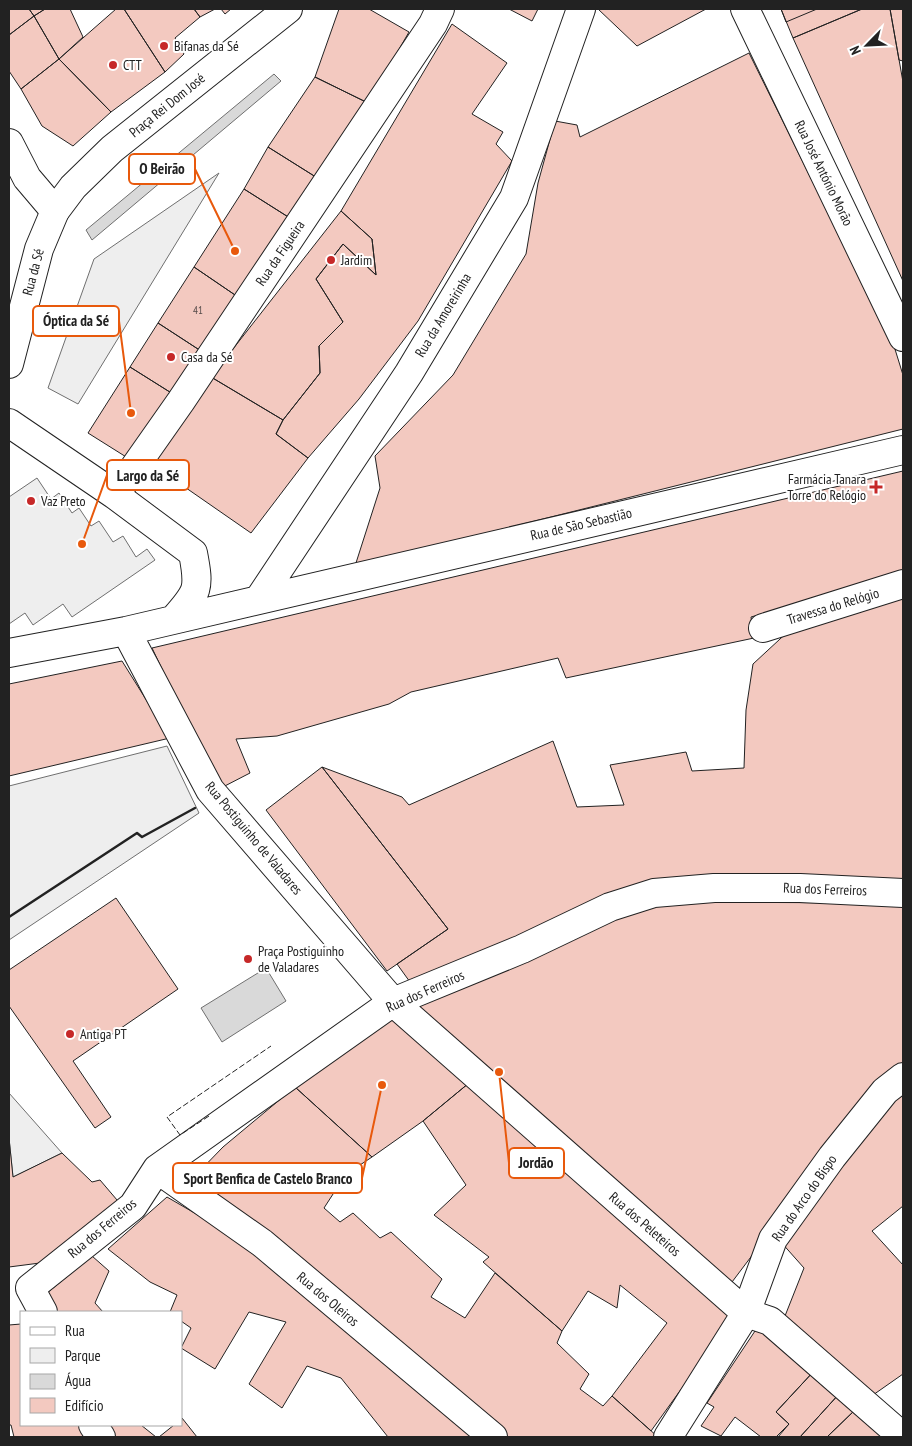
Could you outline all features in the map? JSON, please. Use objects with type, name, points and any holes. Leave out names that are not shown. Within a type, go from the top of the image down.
[{"type":"street","name":"Praça Rei Dom José","points":[[55,211],[73,187],[99,160],[288,9]]},
{"type":"street","name":"Rua da Figueira","points":[[115,495],[181,401],[425,36],[440,9]]},
{"type":"street","name":"Rua da Amoreirinha","points":[[260,599],[409,373],[514,198],[576,31],[582,9]]},
{"type":"street","name":"Rua José António Morão","points":[[745,9],[903,337]]},
{"type":"street","points":[[9,143],[27,178],[55,211]]},
{"type":"street","name":"Rua da Sé","points":[[9,364],[39,249],[55,211]]},
{"type":"street","points":[[9,422],[115,495],[193,553],[198,577],[195,595],[174,618]]},
{"type":"street","name":"Rua de São Sebastião","points":[[9,653],[126,631],[174,618],[903,450]]},
{"type":"street","name":"Travessa do Relógio","points":[[763,628],[903,584]]},
{"type":"street","name":"Rua Postiguinho de Valadares","points":[[126,631],[210,790],[393,1002]]},
{"type":"street","name":"Rua dos Ferreiros","points":[[19,1289],[133,1206],[157,1169],[393,1002],[522,948],[610,907],[654,894],[714,888],[800,888],[903,892]]},
{"type":"street","name":"Rua dos Peleteiros","points":[[393,1002],[746,1313],[770,1321],[903,1437]]},
{"type":"street","name":"Rua do Arco do Bispo","points":[[668,1437],[746,1313],[773,1239],[832,1157],[879,1099],[903,1077]]},
{"type":"street","name":"Rua dos Oleiros","points":[[157,1169],[262,1243],[493,1437]]},
{"type":"street","points":[[19,1289],[42,1311]]},
{"type":"street","points":[[94,1426],[101,1437]]},
{"type":"green space","points":[[219,173],[78,404],[48,388],[94,259]]},
{"type":"green space","points":[[37,478],[51,499],[59,493],[72,513],[79,508],[91,526],[99,521],[113,542],[123,536],[136,557],[147,549],[155,560],[72,617],[63,604],[33,625],[25,613],[9,624],[9,497]]},
{"type":"green space","points":[[167,746],[199,813],[9,940],[9,786]]},
{"type":"green space","points":[[9,1093],[62,1153],[13,1177],[9,1138]]},
{"type":"water","points":[[274,74],[281,81],[92,240],[86,230]]},
{"type":"water","points":[[266,968],[286,1001],[222,1042],[201,1008]]},
{"type":"building","points":[[9,9],[29,9],[34,16],[9,35]]},
{"type":"building","points":[[29,9],[45,9],[34,16]]},
{"type":"building","points":[[45,9],[70,9],[83,37],[59,59],[34,16]]},
{"type":"building","name":"CTT","points":[[116,9],[124,9],[165,72],[111,112],[59,59]]},
{"type":"building","name":"Bifanas da Sé","points":[[124,9],[194,9],[200,17],[175,38],[184,54],[165,72]]},
{"type":"building","points":[[194,9],[215,9],[200,17]]},
{"type":"building","points":[[221,9],[231,9],[225,14]]},
{"type":"building","points":[[339,9],[369,9],[409,32],[368,103],[315,77]]},
{"type":"building","points":[[509,9],[538,9],[532,21]]},
{"type":"building","points":[[598,9],[706,9],[637,46]]},
{"type":"building","points":[[781,9],[862,9],[793,38]]},
{"type":"building","points":[[781,9],[817,9],[786,22]]},
{"type":"building","points":[[862,9],[890,9],[903,82],[903,281],[793,38]]},
{"type":"building","points":[[890,9],[903,9],[903,61],[899,60]]},
{"type":"building","points":[[34,16],[59,59],[21,89],[9,71],[9,35]]},
{"type":"building","points":[[452,24],[507,63],[472,114],[503,132],[496,144],[512,161],[418,321],[359,399],[308,458],[276,434],[283,420],[320,373],[319,346],[343,322],[316,279],[343,244],[376,275],[372,239],[341,211]]},
{"type":"building","points":[[749,53],[894,346],[903,375],[903,429],[355,566],[380,488],[375,456],[453,375],[526,254],[538,183],[555,121],[577,125],[580,137]]},
{"type":"building","points":[[59,59],[111,112],[73,146],[42,126],[21,89]]},
{"type":"building","points":[[315,77],[368,103],[319,179],[268,147]]},
{"type":"building","points":[[268,147],[319,179],[293,220],[244,189]]},
{"type":"building","points":[[244,189],[293,220],[238,297],[194,267]]},
{"type":"building","points":[[341,211],[372,239],[376,275],[343,244],[316,279],[343,322],[319,346],[320,373],[283,420],[211,377]]},
{"type":"building","points":[[194,267],[238,297],[201,351],[158,323]]},
{"type":"building","points":[[158,323],[201,351],[173,394],[130,367]]},
{"type":"building","points":[[130,367],[173,394],[131,460],[88,433]]},
{"type":"building","points":[[211,377],[283,420],[276,434],[308,458],[251,533],[153,465]]},
{"type":"building","points":[[903,471],[903,574],[751,617],[754,638],[566,678],[558,658],[411,692],[389,704],[277,736],[236,739],[250,773],[219,789],[152,648]]},
{"type":"building","points":[[903,590],[903,884],[675,880],[608,893],[415,989],[397,964],[448,929],[322,767],[402,797],[409,805],[553,741],[577,807],[624,805],[610,765],[686,752],[692,771],[744,768],[746,710],[753,664],[793,627]]},
{"type":"building","points":[[122,661],[170,738],[9,776],[9,684]]},
{"type":"building","points":[[322,767],[448,929],[387,971],[266,810]]},
{"type":"building","name":"Antiga PT","points":[[116,898],[178,989],[73,1061],[111,1117],[95,1128],[9,1006],[9,970]]},
{"type":"building","points":[[645,902],[903,903],[903,1065],[882,1083],[726,1290],[412,1004]]},
{"type":"building","points":[[392,1013],[469,1083],[423,1121],[372,1157],[295,1087]]},
{"type":"building","points":[[469,1083],[734,1316],[651,1431],[612,1396],[667,1323],[620,1285],[617,1308],[588,1291],[562,1331],[483,1262],[489,1257],[434,1215],[466,1185],[423,1121]]},
{"type":"building","points":[[295,1087],[372,1157],[330,1185],[335,1191],[324,1208],[340,1222],[353,1213],[380,1238],[391,1232],[442,1279],[431,1297],[465,1318],[495,1273],[562,1331],[557,1343],[589,1374],[580,1389],[603,1406],[612,1396],[658,1437],[501,1437],[192,1179],[223,1147]]},
{"type":"building","points":[[903,1091],[903,1206],[872,1231],[903,1265],[903,1374],[873,1395],[783,1321],[804,1268],[780,1241],[859,1136]]},
{"type":"building","points":[[9,1138],[13,1177],[62,1153],[92,1182],[100,1180],[123,1207],[40,1263],[9,1267]]},
{"type":"building","points":[[167,1197],[265,1254],[472,1437],[388,1437],[341,1378],[307,1366],[282,1408],[249,1384],[286,1322],[249,1312],[215,1369],[182,1349],[191,1328],[182,1322],[182,1311],[170,1311],[177,1295],[150,1282],[108,1249]]},
{"type":"building","points":[[92,1256],[109,1271],[95,1303],[102,1311],[48,1311],[41,1298]]},
{"type":"building","points":[[20,1324],[20,1426],[88,1426],[94,1437],[14,1437],[11,1425],[9,1425],[9,1325]]},
{"type":"building","points":[[759,1325],[814,1371],[776,1412],[789,1424],[776,1437],[761,1437],[735,1417],[721,1436],[701,1426],[714,1407],[707,1403]]},
{"type":"building","points":[[814,1371],[839,1394],[800,1437],[778,1437],[789,1424],[776,1412]]},
{"type":"building","points":[[839,1394],[856,1409],[827,1437],[800,1437]]},
{"type":"building","points":[[856,1409],[888,1437],[827,1437]]},
{"type":"building","points":[[182,1418],[197,1437],[159,1437],[173,1426],[182,1426]]},
{"type":"building","points":[[104,1426],[142,1426],[156,1437],[109,1437]]},
{"type":"fence","points":[[209,1116],[180,1135],[167,1117],[271,1046]]},
{"type":"wall","points":[[9,917],[137,833],[142,837],[195,808]]},
{"type":"place","name":"Bifanas da Sé","points":[[164,46]]},
{"type":"place","name":"CTT","points":[[113,65]]},
{"type":"place","name":"O Beirão","points":[[235,251]]},
{"type":"place","name":"Jardim","points":[[331,260]]},
{"type":"place","name":"Casa da Sé","points":[[171,357]]},
{"type":"place","name":"Óptica da Sé","points":[[131,413]]},
{"type":"place","name":"Farmácia Tanara Torre do Relógio","points":[[876,487]]},
{"type":"place","name":"Vaz Preto","points":[[31,501]]},
{"type":"place","name":"Largo da Sé","points":[[82,544]]},
{"type":"place","name":"Praça Postiguinho de Valadares","points":[[248,959]]},
{"type":"place","name":"Antiga PT","points":[[70,1034]]},
{"type":"place","name":"Jordão","points":[[499,1072]]},
{"type":"place","name":"Sport Benfica de Castelo Branco","points":[[382,1085]]}]
